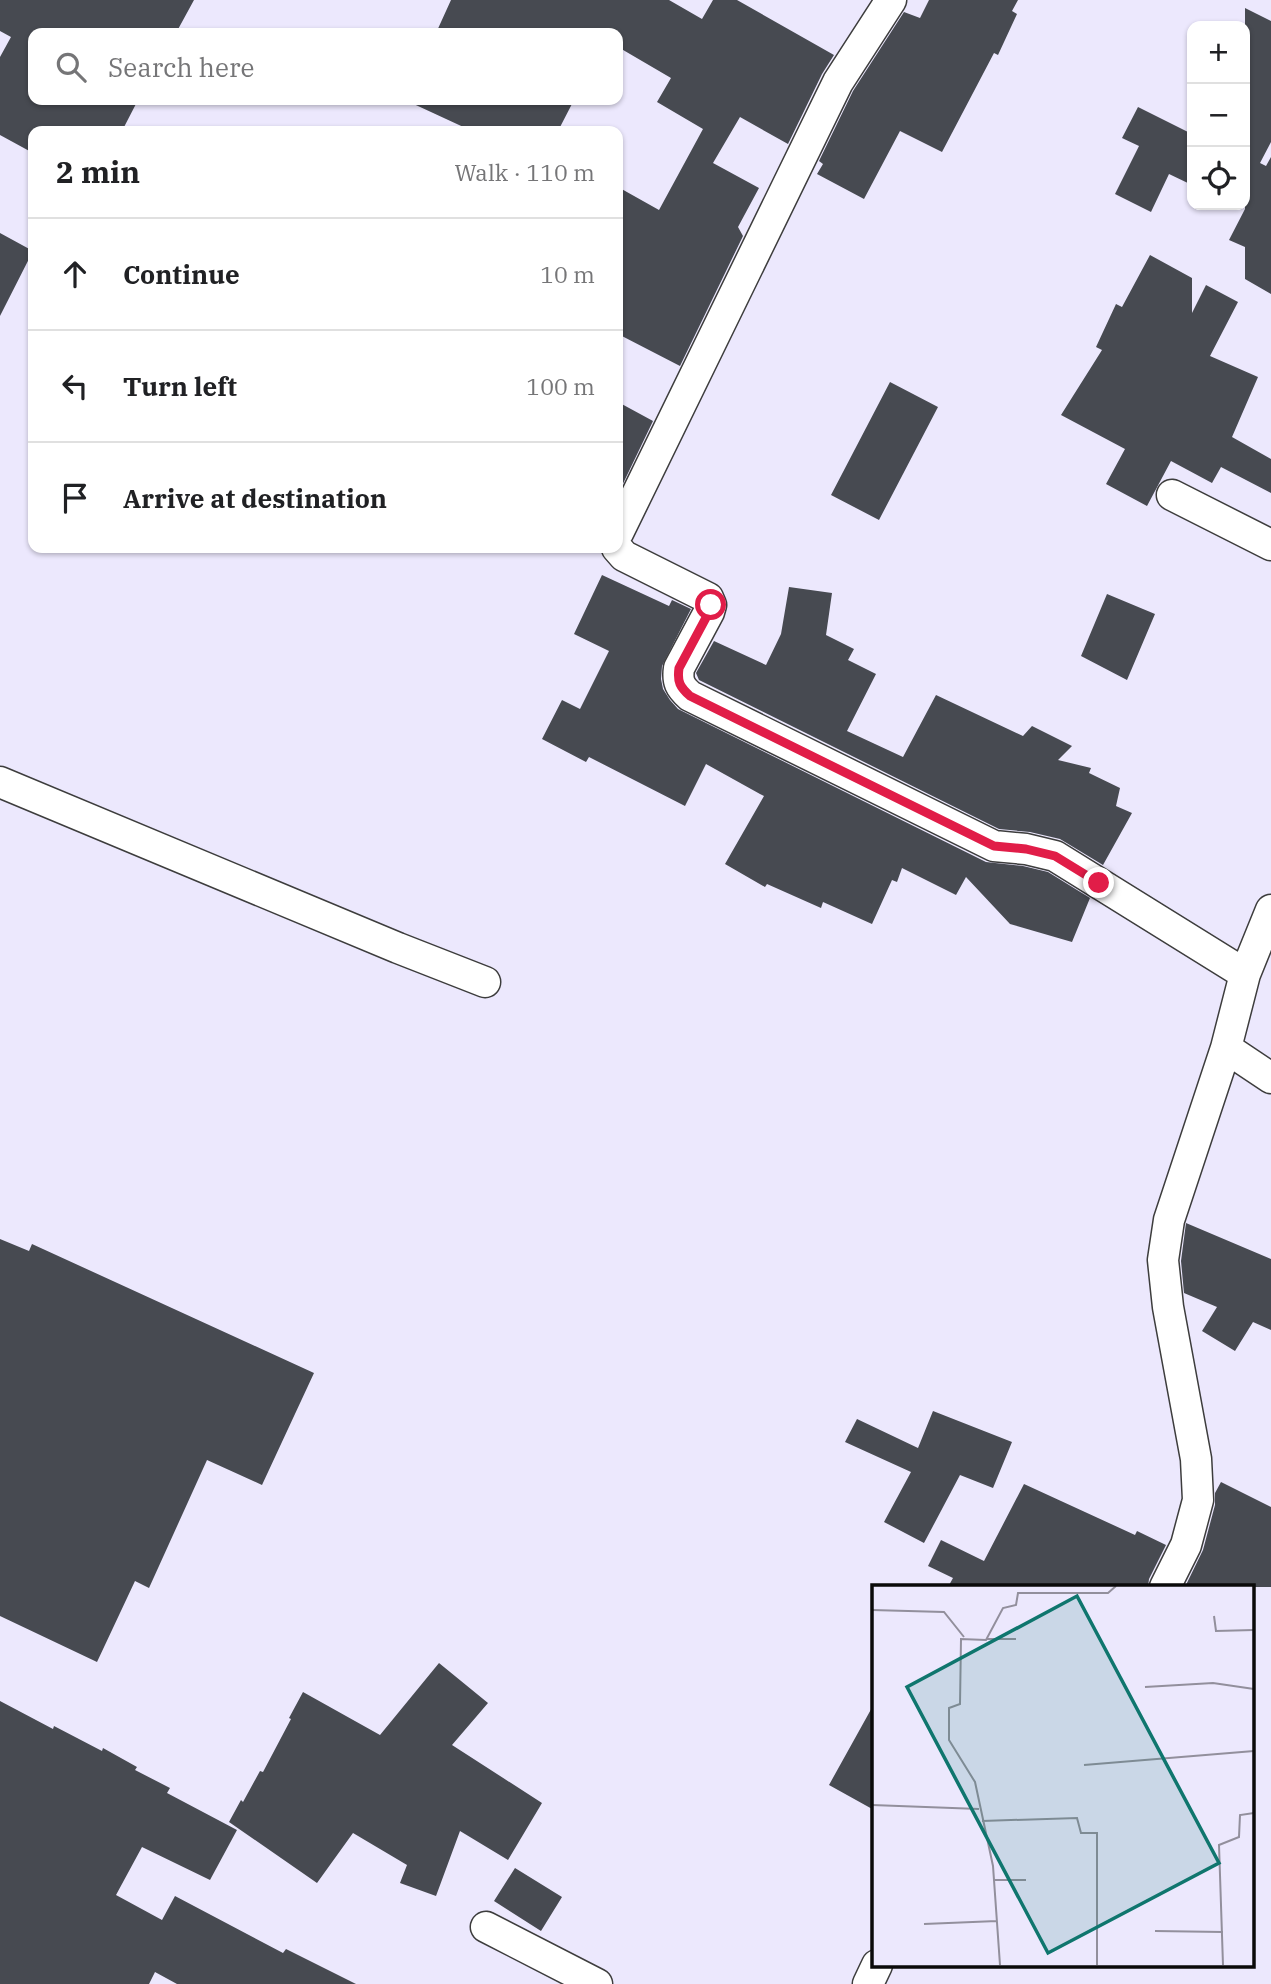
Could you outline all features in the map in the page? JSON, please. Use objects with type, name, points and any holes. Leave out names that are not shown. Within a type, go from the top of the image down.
[{"type":"street","points":[[623,523],[838,82],[891,0]]},
{"type":"street","points":[[1172,495],[1271,545]]},
{"type":"street","points":[[621,553],[708,598],[711,605],[709,612],[679,668],[677,679],[681,688],[690,696],[994,846],[1026,849],[1055,856],[1245,974]]},
{"type":"street","points":[[0,782],[485,982]]},
{"type":"street","points":[[1165,1585],[1186,1545],[1198,1500],[1196,1459],[1168,1307],[1163,1260],[1168,1220],[1226,1048],[1245,974],[1271,910]]},
{"type":"street","points":[[1226,1048],[1271,1079]]},
{"type":"street","points":[[486,1927],[597,1984]]},
{"type":"street","points":[[868,1984],[877,1966]]},
{"type":"building","points":[[0,0],[194,0],[179,28],[28,28],[28,105],[135,105],[125,126],[28,126],[28,150],[0,135],[0,57],[11,37],[0,31]]},
{"type":"building","points":[[451,0],[669,0],[702,19],[713,0],[737,0],[834,55],[788,144],[740,117],[713,163],[759,188],[738,227],[743,236],[680,366],[623,337],[623,190],[659,210],[703,129],[657,102],[671,78],[623,50],[623,28],[438,28]]},
{"type":"building","points":[[929,0],[1018,0],[1012,11],[1017,14],[998,55],[994,53],[942,152],[900,131],[864,199],[817,174],[823,164],[819,161],[853,91],[904,12],[920,18]]},
{"type":"building","points":[[1245,8],[1271,21],[1271,142],[1260,163],[1266,166],[1271,157],[1271,294],[1245,279],[1245,247],[1229,240],[1244,210],[1250,210],[1250,21],[1245,21]]},
{"type":"building","points":[[416,105],[571,105],[561,126],[461,126]]},
{"type":"building","points":[[1138,107],[1187,132],[1187,183],[1169,174],[1151,212],[1115,194],[1139,146],[1122,138]]},
{"type":"building","points":[[0,233],[28,248],[28,261],[0,316]]},
{"type":"building","points":[[1150,255],[1192,278],[1192,313],[1206,285],[1238,302],[1210,356],[1258,377],[1232,437],[1271,459],[1271,493],[1221,467],[1212,483],[1171,461],[1147,506],[1106,484],[1125,449],[1061,415],[1102,350],[1096,347],[1116,304],[1122,307]]},
{"type":"building","points":[[890,382],[938,407],[879,520],[831,495]]},
{"type":"building","points":[[623,405],[653,421],[623,484]]},
{"type":"building","points":[[602,575],[669,606],[672,600],[691,609],[662,666],[663,689],[678,709],[986,862],[1048,872],[1090,898],[1072,942],[1010,924],[966,877],[956,895],[902,868],[897,882],[892,880],[872,924],[823,902],[821,908],[767,884],[765,887],[725,864],[764,796],[706,764],[685,806],[589,757],[586,762],[542,739],[562,700],[580,709],[609,651],[574,634]]},
{"type":"building","points":[[789,587],[832,593],[826,635],[854,649],[848,660],[876,674],[847,731],[903,757],[936,695],[1023,736],[1032,726],[1072,746],[1058,760],[1091,768],[1089,773],[1120,788],[1116,806],[1132,813],[1103,865],[1060,839],[999,829],[699,680],[696,673],[714,641],[766,665],[781,634]]},
{"type":"building","points":[[1107,594],[1155,614],[1127,680],[1081,656]]},
{"type":"building","points":[[1186,1223],[1271,1259],[1271,1330],[1253,1322],[1235,1351],[1202,1331],[1217,1307],[1184,1293],[1181,1261]]},
{"type":"building","points":[[0,1239],[29,1251],[32,1244],[314,1373],[262,1485],[207,1460],[149,1588],[135,1581],[97,1662],[0,1616]]},
{"type":"building","points":[[933,1411],[1012,1442],[993,1488],[960,1475],[924,1543],[884,1522],[911,1472],[845,1442],[857,1419],[918,1448]]},
{"type":"building","points":[[1221,1482],[1271,1507],[1271,1587],[1186,1585],[1203,1550],[1215,1505],[1215,1493]]},
{"type":"building","points":[[1024,1484],[1135,1535],[1137,1531],[1166,1545],[1148,1585],[949,1585],[953,1578],[928,1566],[941,1540],[984,1561]]},
{"type":"building","points":[[439,1663],[488,1703],[452,1745],[542,1803],[508,1860],[460,1831],[436,1896],[400,1883],[407,1865],[353,1833],[317,1883],[229,1822],[260,1771],[263,1772],[303,1692],[380,1735]]},
{"type":"building","points":[[0,1701],[53,1729],[54,1726],[102,1751],[103,1748],[137,1767],[135,1770],[170,1788],[167,1793],[237,1830],[210,1880],[142,1847],[116,1895],[162,1920],[175,1896],[283,1953],[286,1949],[356,1984],[177,1984],[155,1972],[149,1984],[0,1984]]},
{"type":"building","points":[[872,1708],[872,1809],[829,1785]]},
{"type":"building","points":[[515,1868],[562,1897],[541,1931],[494,1901]]},
{"type":"route","points":[[711,605],[679,668],[677,679],[681,688],[690,696],[994,846],[1026,849],[1055,856],[1099,883]]}]
